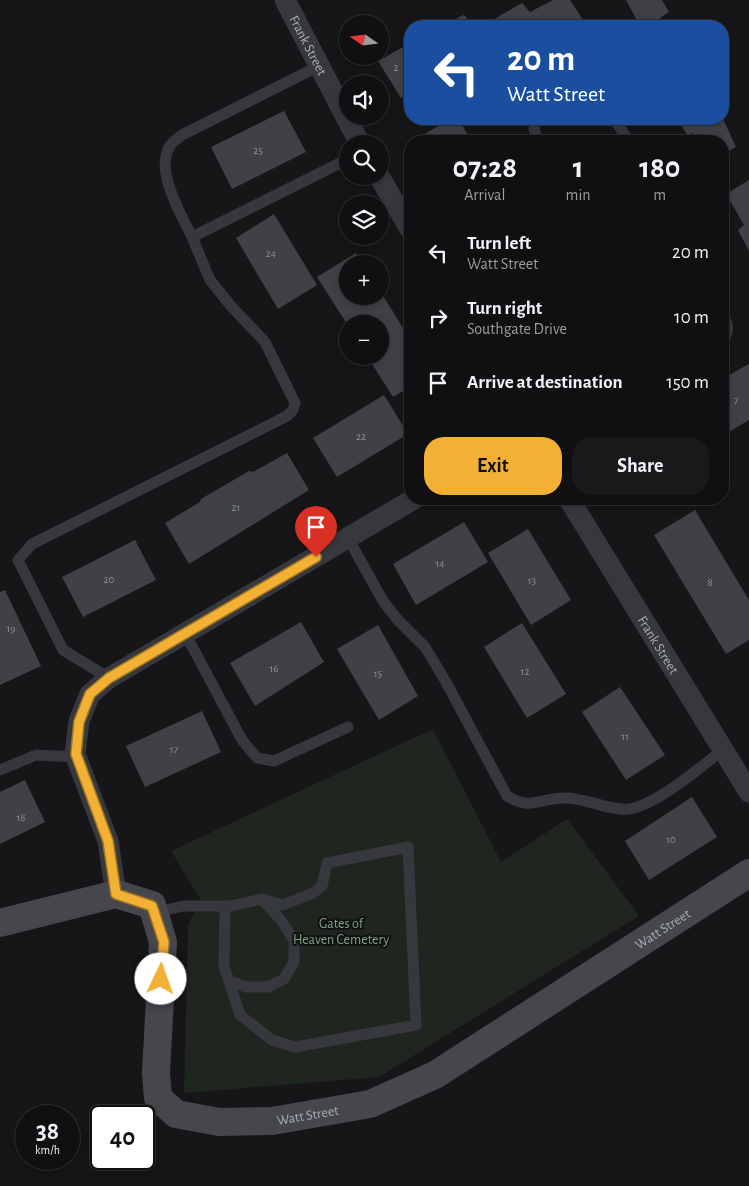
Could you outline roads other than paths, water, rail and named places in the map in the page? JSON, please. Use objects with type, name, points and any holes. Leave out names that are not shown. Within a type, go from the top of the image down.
[{"type":"street","name":"Frank Street","points":[[285,0],[355,135]]},
{"type":"street","points":[[384,185],[404,220]]},
{"type":"street","points":[[116,894],[108,841],[76,757],[79,722],[90,694],[109,678],[404,505]]},
{"type":"street","name":"Frank Street","points":[[573,505],[749,792]]},
{"type":"street","name":"Watt Street","points":[[154,913],[164,942],[156,1073],[158,1098],[176,1114],[218,1122],[272,1121],[370,1104],[435,1075],[749,873]]},
{"type":"street","points":[[0,923],[116,894],[152,906],[154,913]]},
{"type":"lane","points":[[109,678],[63,650],[18,560],[32,544],[287,416],[293,410],[294,403],[265,342],[231,306],[210,280],[173,196],[165,171],[166,156],[172,143],[182,135],[319,66]]},
{"type":"lane","points":[[192,237],[339,164]]},
{"type":"lane","points":[[348,538],[383,600],[397,620],[425,647],[446,682],[507,796],[516,802],[527,804],[550,798],[568,798],[629,809],[645,804],[665,792],[723,750]]},
{"type":"lane","points":[[185,633],[242,740],[257,758],[274,762],[348,727]]},
{"type":"lane","points":[[0,770],[36,754],[76,757]]},
{"type":"lane","points":[[154,913],[183,906],[225,906],[262,899],[283,905],[313,893],[322,886],[327,863],[408,847],[416,1025],[294,1047],[272,1040],[240,1015],[224,966],[225,906]]},
{"type":"lane","points":[[229,981],[246,987],[268,987],[284,979],[294,962],[294,940],[280,919],[262,899]]},
{"type":"park label","name":"Gates of Heaven Cemetery","points":[[341,932]]}]
